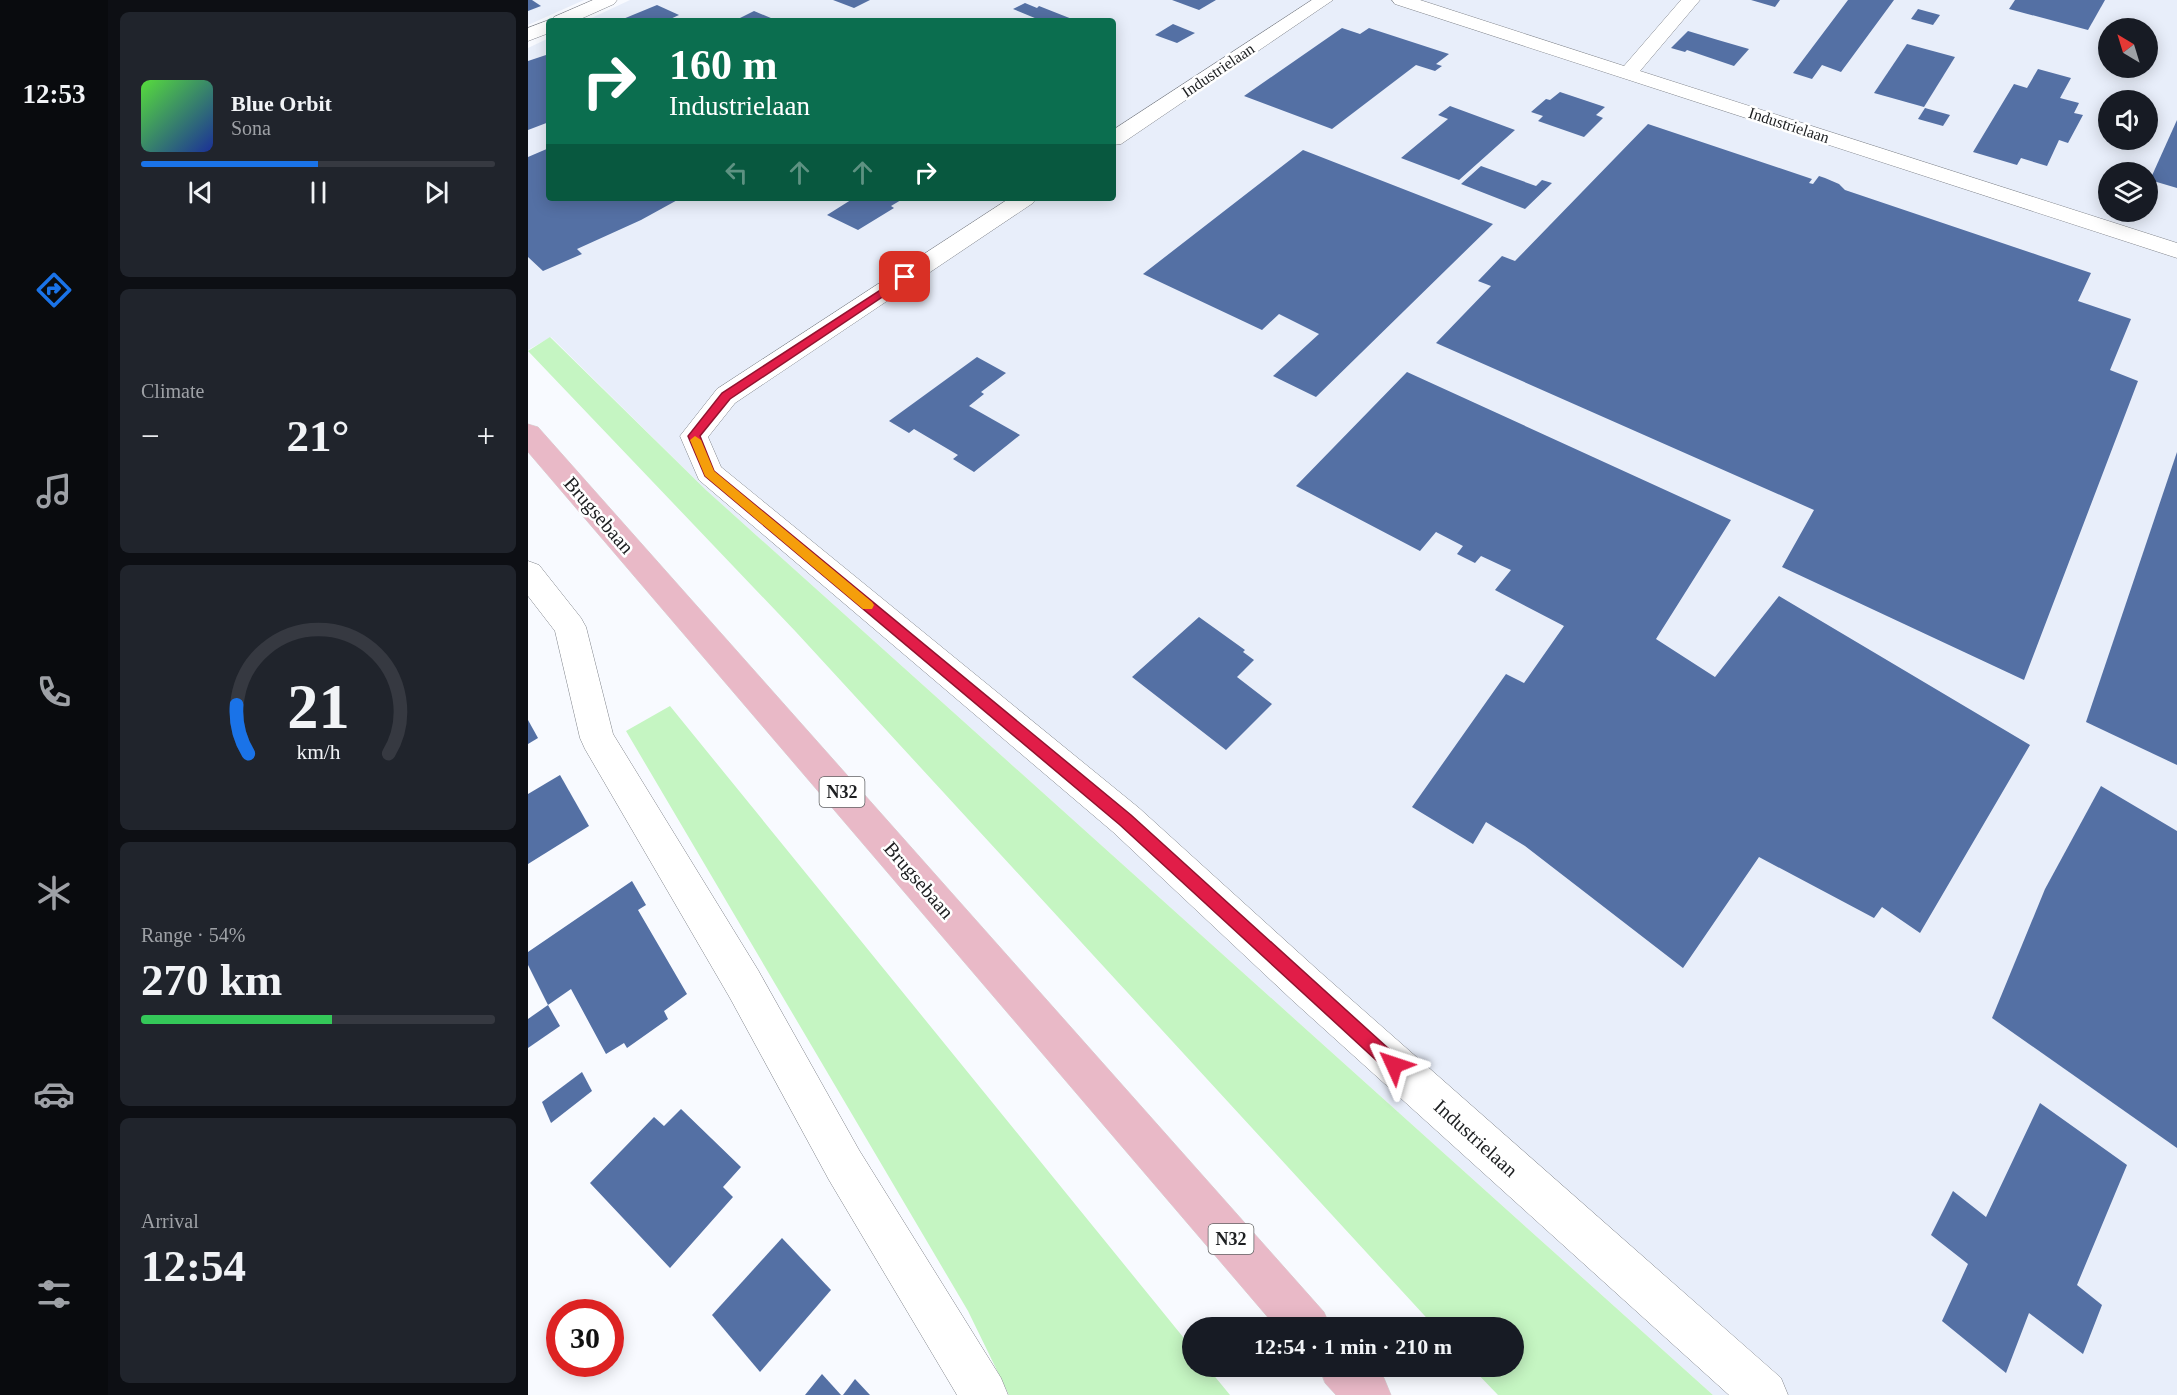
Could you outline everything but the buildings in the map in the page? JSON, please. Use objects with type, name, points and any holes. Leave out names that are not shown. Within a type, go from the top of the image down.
[{"type":"main road","name":"Brugsebaan","points":[[528,434],[1298,1317]]},
{"type":"main road","points":[[1351,1377],[1367,1395]]},
{"type":"street","points":[[568,18],[608,0]]},
{"type":"street","name":"Industrielaan","points":[[1116,138],[1324,0]]},
{"type":"street","name":"Industrielaan","points":[[1401,0],[2177,251]]},
{"type":"street","points":[[1628,73],[1691,0]]},
{"type":"street","points":[[528,35],[546,27]]},
{"type":"street","name":"Industrielaan","points":[[1020,201],[726,396],[694,436],[709,473],[1126,820],[1306,986],[1764,1395]]},
{"type":"street","points":[[528,573],[570,627],[597,738],[744,984],[844,1164],[984,1395]]},
{"type":"shaded area","points":[[528,0],[584,0],[528,25]]},
{"type":"shaded area","points":[[630,0],[2177,0],[2177,1395],[1713,1395],[706,490],[551,337],[528,350],[528,48],[546,39],[546,201],[1116,201],[1116,18],[591,18]]},
{"type":"green space","points":[[550,337],[706,490],[1713,1395],[1498,1395],[1481,1377],[1524,1377],[1524,1317],[1426,1317],[796,632],[528,351]]},
{"type":"green space","points":[[670,706],[1182,1336],[1182,1377],[1215,1377],[1230,1395],[1009,1395],[968,1311],[626,731]]},
{"type":"slow traffic","points":[[695,440],[709,473],[867,605]]},
{"type":"route","points":[[905,277],[726,396],[694,436],[709,473],[1126,820],[1394,1065]]}]
